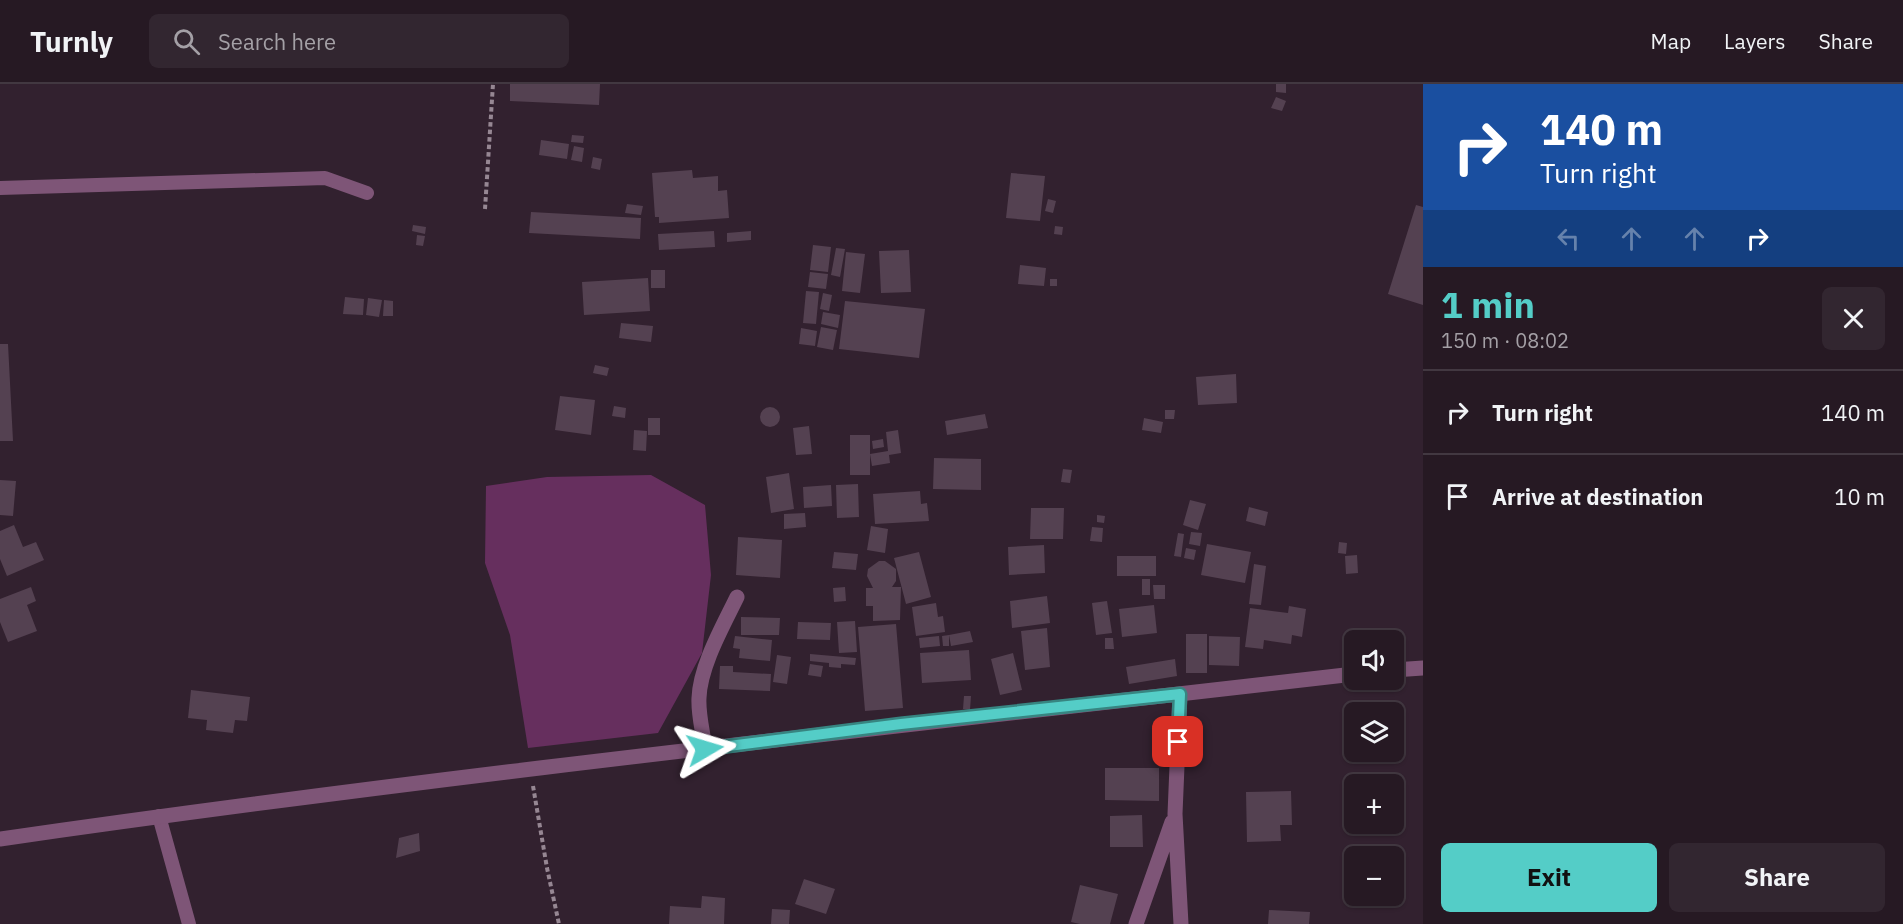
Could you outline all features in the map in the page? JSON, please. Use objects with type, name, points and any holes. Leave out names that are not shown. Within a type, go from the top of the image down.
[{"type":"street","points":[[705,749],[699,697],[708,662],[737,597]]},
{"type":"street","points":[[1404,669],[1423,668]]},
{"type":"street","points":[[0,839],[159,816],[913,723],[1344,675]]},
{"type":"street","points":[[1180,694],[1175,814],[1180,924]]},
{"type":"street","points":[[1136,924],[1175,814]]},
{"type":"lane","points":[[0,188],[325,178],[367,193]]},
{"type":"lane","points":[[159,816],[189,924]]},
{"type":"path","points":[[485,209],[493,84]]},
{"type":"path","points":[[531,770],[547,868],[560,924]]},
{"type":"shaded area","points":[[651,475],[705,505],[711,575],[702,653],[658,733],[528,748],[510,635],[485,563],[486,486],[547,477]]},
{"type":"building","points":[[510,84],[600,84],[599,105],[510,101]]},
{"type":"building","points":[[1276,84],[1286,84],[1286,93],[1276,92]]},
{"type":"building","points":[[1276,97],[1286,101],[1282,111],[1271,108]]},
{"type":"building","points":[[572,135],[584,136],[583,143],[571,142]]},
{"type":"building","points":[[541,140],[569,144],[567,159],[539,155]]},
{"type":"building","points":[[574,146],[584,148],[582,162],[571,160]]},
{"type":"building","points":[[593,157],[602,159],[600,170],[591,168]]},
{"type":"building","points":[[692,170],[693,178],[718,176],[718,191],[727,190],[729,218],[659,223],[659,217],[655,217],[652,173]]},
{"type":"building","points":[[1011,173],[1045,176],[1040,221],[1006,218]]},
{"type":"building","points":[[1048,199],[1056,201],[1053,213],[1045,211]]},
{"type":"building","points":[[627,204],[643,206],[641,215],[625,213]]},
{"type":"building","points":[[1416,205],[1423,207],[1423,305],[1388,294]]},
{"type":"building","points":[[531,212],[641,218],[640,239],[529,233]]},
{"type":"building","points":[[413,225],[426,227],[425,234],[412,231]]},
{"type":"building","points":[[1055,226],[1063,227],[1062,235],[1054,234]]},
{"type":"building","points":[[714,231],[715,247],[659,250],[658,234]]},
{"type":"building","points":[[751,231],[751,240],[727,242],[727,233]]},
{"type":"building","points":[[417,235],[425,236],[423,246],[416,245]]},
{"type":"building","points":[[813,245],[831,247],[828,272],[810,270]]},
{"type":"building","points":[[836,248],[845,249],[840,277],[831,275]]},
{"type":"building","points":[[909,250],[911,292],[881,293],[879,251]]},
{"type":"building","points":[[846,252],[865,254],[860,293],[842,291]]},
{"type":"building","points":[[1020,265],[1046,268],[1044,286],[1018,284]]},
{"type":"building","points":[[651,270],[665,270],[665,288],[651,288]]},
{"type":"building","points":[[810,272],[828,274],[826,289],[808,287]]},
{"type":"building","points":[[648,278],[650,311],[584,315],[582,282]]},
{"type":"building","points":[[1050,279],[1057,279],[1057,286],[1050,286]]},
{"type":"building","points":[[806,291],[819,292],[816,324],[803,323]]},
{"type":"building","points":[[823,293],[832,295],[829,311],[820,309]]},
{"type":"building","points":[[345,297],[364,299],[363,315],[343,314]]},
{"type":"building","points":[[368,298],[382,300],[379,317],[366,315]]},
{"type":"building","points":[[384,300],[393,301],[393,316],[383,316]]},
{"type":"building","points":[[845,301],[925,309],[919,358],[839,349]]},
{"type":"building","points":[[823,312],[840,315],[838,328],[821,324]]},
{"type":"building","points":[[621,323],[653,326],[651,342],[619,338]]},
{"type":"building","points":[[821,327],[837,330],[833,350],[817,347]]},
{"type":"building","points":[[801,328],[817,331],[815,346],[799,344]]},
{"type":"building","points":[[0,344],[8,344],[13,441],[0,441]]},
{"type":"building","points":[[595,365],[609,368],[607,376],[593,373]]},
{"type":"building","points":[[1236,374],[1237,403],[1198,405],[1196,377]]},
{"type":"building","points":[[560,396],[595,400],[591,435],[555,430]]},
{"type":"building","points":[[614,406],[626,408],[625,418],[612,416]]},
{"type":"building","points":[[770,407],[777,410],[780,417],[777,424],[770,427],[763,424],[760,417],[763,410]]},
{"type":"building","points":[[1165,410],[1175,410],[1174,419],[1165,419]]},
{"type":"building","points":[[985,414],[988,428],[947,435],[945,421]]},
{"type":"building","points":[[648,418],[660,418],[660,435],[648,435]]},
{"type":"building","points":[[1144,418],[1163,422],[1161,433],[1142,430]]},
{"type":"building","points":[[809,426],[812,454],[796,455],[793,428]]},
{"type":"building","points":[[634,430],[647,431],[646,451],[633,450]]},
{"type":"building","points":[[898,430],[901,453],[889,455],[890,463],[872,466],[870,454],[888,451],[886,432]]},
{"type":"building","points":[[850,435],[870,435],[870,475],[850,475]]},
{"type":"building","points":[[883,439],[884,447],[873,449],[872,441]]},
{"type":"building","points":[[934,458],[981,459],[981,490],[933,489]]},
{"type":"building","points":[[1063,469],[1072,470],[1070,483],[1061,482]]},
{"type":"building","points":[[789,473],[794,509],[771,513],[766,477]]},
{"type":"building","points":[[0,480],[16,481],[13,516],[0,515]]},
{"type":"building","points":[[858,484],[859,517],[837,518],[836,485]]},
{"type":"building","points":[[831,485],[832,506],[804,508],[803,487]]},
{"type":"building","points":[[920,491],[921,504],[927,503],[929,521],[875,524],[873,494]]},
{"type":"building","points":[[1190,500],[1206,504],[1198,530],[1183,525]]},
{"type":"building","points":[[1249,507],[1268,512],[1265,526],[1246,521]]},
{"type":"building","points":[[1031,508],[1064,508],[1063,539],[1030,539]]},
{"type":"building","points":[[805,513],[806,527],[784,529],[784,514]]},
{"type":"building","points":[[1097,515],[1105,516],[1104,523],[1097,522]]},
{"type":"building","points":[[14,525],[23,547],[36,542],[44,560],[7,576],[0,559],[0,531]]},
{"type":"building","points":[[871,526],[888,529],[885,553],[867,550]]},
{"type":"building","points":[[1092,527],[1103,528],[1102,542],[1090,541]]},
{"type":"building","points":[[1191,532],[1202,533],[1200,546],[1189,544]]},
{"type":"building","points":[[1178,533],[1184,534],[1181,557],[1174,556]]},
{"type":"building","points":[[738,537],[782,540],[780,578],[736,575]]},
{"type":"building","points":[[1339,542],[1347,543],[1346,554],[1338,553]]},
{"type":"building","points":[[1207,544],[1251,552],[1245,583],[1201,575]]},
{"type":"building","points":[[1044,545],[1045,573],[1009,575],[1008,547]]},
{"type":"building","points":[[1186,548],[1196,550],[1194,560],[1184,558]]},
{"type":"building","points":[[834,552],[858,554],[856,570],[832,568]]},
{"type":"building","points":[[919,552],[931,597],[906,604],[894,558]]},
{"type":"building","points":[[1357,555],[1358,573],[1346,574],[1345,556]]},
{"type":"building","points":[[1117,556],[1156,556],[1156,576],[1117,576]]},
{"type":"building","points":[[879,561],[885,561],[896,569],[896,581],[892,587],[901,587],[900,620],[873,621],[873,606],[866,606],[866,588],[873,588],[867,576],[868,569]]},
{"type":"building","points":[[1254,564],[1266,566],[1261,605],[1249,604]]},
{"type":"building","points":[[1142,579],[1150,579],[1150,595],[1142,595]]},
{"type":"building","points":[[1153,585],[1165,585],[1165,599],[1154,599]]},
{"type":"building","points":[[31,587],[36,601],[27,605],[37,631],[8,642],[0,622],[0,599]]},
{"type":"building","points":[[845,587],[846,601],[834,602],[833,588]]},
{"type":"building","points":[[1047,596],[1050,623],[1012,628],[1010,601]]},
{"type":"building","points":[[1107,601],[1112,633],[1096,635],[1092,603]]},
{"type":"building","points":[[936,603],[938,617],[943,616],[945,632],[916,636],[912,607]]},
{"type":"building","points":[[1154,605],[1157,633],[1122,637],[1119,609]]},
{"type":"building","points":[[1289,606],[1306,609],[1302,637],[1292,635],[1291,644],[1264,640],[1263,649],[1245,647],[1250,608],[1288,613]]},
{"type":"building","points":[[741,617],[780,618],[779,635],[741,635]]},
{"type":"building","points":[[855,621],[857,652],[839,653],[837,622]]},
{"type":"building","points":[[798,622],[831,623],[830,640],[797,639]]},
{"type":"building","points":[[896,624],[903,708],[865,711],[858,627]]},
{"type":"building","points":[[1047,628],[1050,667],[1025,670],[1021,631]]},
{"type":"building","points":[[970,631],[973,642],[951,646],[949,635]]},
{"type":"building","points":[[1186,634],[1207,634],[1207,673],[1186,673]]},
{"type":"building","points":[[949,635],[949,646],[943,646],[942,636]]},
{"type":"building","points":[[735,636],[772,640],[770,661],[739,658],[740,649],[733,648]]},
{"type":"building","points":[[939,636],[940,646],[920,648],[919,638]]},
{"type":"building","points":[[1209,636],[1240,637],[1239,666],[1209,665]]},
{"type":"building","points":[[1105,638],[1113,638],[1114,649],[1105,649]]},
{"type":"building","points":[[969,650],[971,680],[922,683],[920,653]]},
{"type":"building","points":[[1013,653],[1022,690],[1000,695],[991,659]]},
{"type":"building","points":[[810,654],[856,658],[855,665],[841,664],[841,668],[829,667],[829,663],[810,661]]},
{"type":"building","points":[[777,655],[791,657],[787,684],[773,682]]},
{"type":"building","points":[[1175,659],[1177,676],[1129,684],[1126,667]]},
{"type":"building","points":[[810,664],[823,666],[821,677],[808,675]]},
{"type":"building","points":[[720,666],[733,666],[733,672],[771,674],[770,691],[719,689]]},
{"type":"building","points":[[191,690],[250,697],[247,721],[235,720],[233,733],[206,730],[207,720],[188,718]]},
{"type":"building","points":[[964,696],[971,696],[970,710],[963,709]]},
{"type":"building","points":[[1105,768],[1159,768],[1159,801],[1105,800]]},
{"type":"building","points":[[1291,791],[1292,825],[1280,825],[1281,841],[1247,842],[1246,792]]},
{"type":"building","points":[[1142,815],[1143,847],[1110,847],[1110,816]]},
{"type":"building","points":[[419,833],[420,851],[396,858],[399,838]]},
{"type":"building","points":[[804,879],[835,889],[826,914],[795,904]]},
{"type":"building","points":[[1080,885],[1118,894],[1110,924],[1071,922]]},
{"type":"building","points":[[702,896],[725,898],[724,924],[669,924],[670,906],[701,908]]},
{"type":"building","points":[[772,909],[790,910],[789,924],[771,924]]},
{"type":"building","points":[[1269,910],[1310,912],[1309,924],[1268,924]]},
{"type":"route","points":[[705,749],[901,724],[1180,694],[1178,742]]}]
